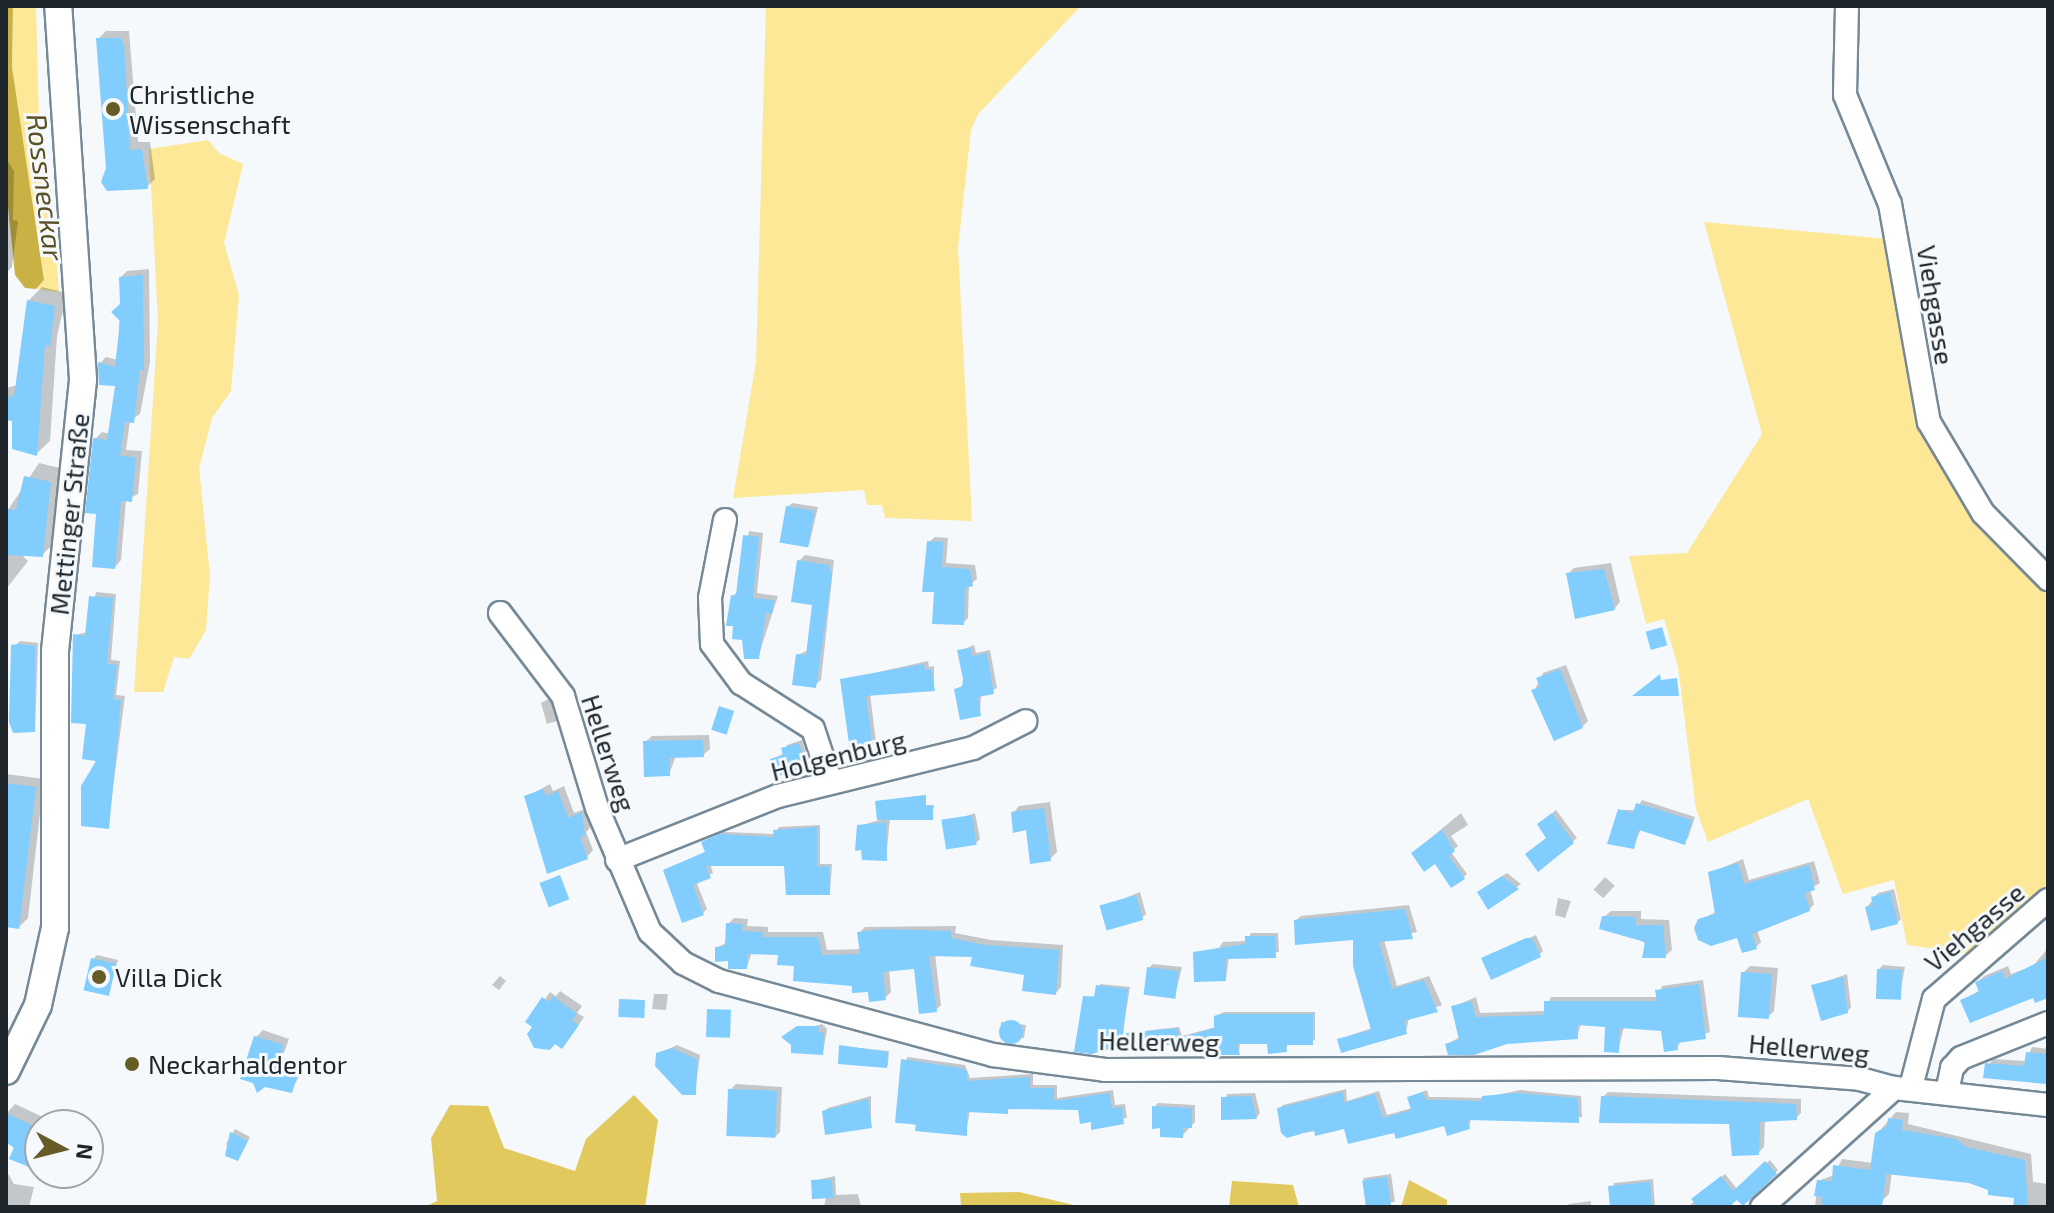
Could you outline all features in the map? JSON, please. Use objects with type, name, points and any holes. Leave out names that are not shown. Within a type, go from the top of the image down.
[{"type":"main road","name":"Mettinger Straße","points":[[6,1071],[32,1020],[55,928],[55,651],[83,379],[58,6]]},
{"type":"main road","name":"Mettinger Straße","points":[[6,1049],[32,1020]]},
{"type":"street","name":"Viehgasse","points":[[1847,6],[1845,95],[1890,204],[1929,422],[1983,513],[2048,579]]},
{"type":"street","points":[[725,520],[712,575],[712,644],[741,683],[813,729],[830,780]]},
{"type":"street","name":"Hellerweg","points":[[500,613],[563,696],[617,860],[650,932],[671,955],[707,977],[1019,1060],[1126,1071],[1718,1068],[1860,1079],[1903,1088],[2048,1105]]},
{"type":"street","name":"Holgenburg","points":[[617,860],[830,780],[956,754],[1026,721]]},
{"type":"street","name":"Viehgasse","points":[[1903,1088],[1937,995],[2048,900]]},
{"type":"street","points":[[1947,1092],[1952,1068],[1961,1058],[2048,1023]]},
{"type":"street","points":[[1762,1207],[1903,1088]]},
{"type":"shaded area","points":[[6,6],[13,6],[12,67],[44,280],[36,289],[25,288],[15,275],[6,187]]},
{"type":"shaded area","points":[[13,6],[36,6],[39,121],[51,190],[59,292],[37,289],[44,280],[12,67]]},
{"type":"shaded area","points":[[766,6],[1081,6],[978,114],[971,130],[958,248],[972,521],[885,518],[882,505],[867,505],[864,490],[733,498],[756,362]]},
{"type":"shaded area","points":[[208,140],[219,153],[243,164],[224,243],[239,295],[231,391],[212,418],[199,468],[210,575],[206,630],[189,659],[174,657],[163,692],[134,692],[158,321],[149,149]]},
{"type":"shaded area","points":[[1704,222],[1887,239],[1919,409],[2048,585],[2048,892],[1973,954],[1907,945],[1894,880],[1843,894],[1808,799],[1708,842],[1696,809],[1678,667],[1664,619],[1646,624],[1629,556],[1687,553],[1762,434]]},
{"type":"shaded area","points":[[634,1095],[658,1120],[645,1207],[424,1207],[437,1201],[431,1138],[450,1105],[488,1106],[504,1148],[575,1171],[586,1139]]},
{"type":"shaded area","points":[[1409,1180],[1447,1200],[1447,1207],[1401,1207]]},
{"type":"shaded area","points":[[1232,1181],[1293,1185],[1299,1207],[1229,1207]]},
{"type":"shaded area","points":[[1019,1192],[1080,1207],[961,1207],[960,1193]]},
{"type":"building","points":[[96,38],[121,38],[124,45],[130,150],[142,149],[148,189],[107,191],[101,182],[106,168]]},
{"type":"building","points":[[143,275],[144,371],[140,370],[134,423],[125,422],[120,456],[136,457],[132,502],[121,501],[115,569],[92,567],[96,514],[85,513],[93,438],[107,440],[115,386],[99,385],[98,362],[115,367],[120,321],[111,312],[120,304],[119,277]]},
{"type":"building","points":[[27,300],[55,306],[50,346],[45,345],[37,456],[12,449],[12,421],[6,420],[6,396],[14,397]]},
{"type":"building","points":[[24,476],[51,482],[43,557],[6,555],[6,509],[16,510]]},
{"type":"building","points":[[786,506],[815,511],[808,547],[780,542]]},
{"type":"building","points":[[743,535],[759,537],[753,598],[774,600],[772,614],[766,613],[759,659],[744,659],[742,640],[732,639],[733,626],[726,626],[731,595],[736,595]]},
{"type":"building","points":[[927,541],[943,542],[942,567],[970,569],[973,586],[965,588],[964,625],[932,624],[934,592],[922,592]]},
{"type":"building","points":[[797,560],[829,565],[832,575],[816,688],[792,685],[796,654],[806,655],[812,605],[791,602]]},
{"type":"building","points":[[1604,569],[1615,610],[1575,619],[1566,573]]},
{"type":"building","points":[[89,596],[113,598],[107,664],[117,665],[113,699],[121,700],[109,829],[81,826],[81,786],[96,761],[82,759],[86,724],[71,723],[73,634],[85,636]]},
{"type":"building","points":[[1662,627],[1667,645],[1651,650],[1646,632]]},
{"type":"building","points":[[11,645],[35,646],[35,732],[13,733],[9,722]]},
{"type":"building","points":[[971,648],[972,656],[987,653],[994,694],[978,697],[981,716],[960,720],[954,689],[962,687],[963,679],[957,650]]},
{"type":"building","points":[[924,664],[925,670],[931,669],[935,691],[866,696],[873,748],[850,751],[840,679]]},
{"type":"building","points":[[1560,669],[1583,728],[1554,741],[1531,690],[1540,687],[1536,678]]},
{"type":"building","points":[[1660,674],[1661,680],[1677,678],[1679,696],[1632,696]]},
{"type":"building","points":[[719,706],[734,711],[726,735],[711,730]]},
{"type":"building","points":[[703,740],[704,757],[670,758],[670,776],[644,777],[643,741]]},
{"type":"building","points":[[799,743],[806,768],[775,777],[770,759],[783,755],[781,748]]},
{"type":"building","points":[[6,783],[36,787],[19,929],[6,927]]},
{"type":"building","points":[[543,789],[546,796],[558,791],[568,818],[582,812],[585,835],[580,837],[588,859],[547,874],[524,796]]},
{"type":"building","points":[[926,795],[926,806],[933,805],[933,820],[877,820],[875,801]]},
{"type":"building","points":[[1636,803],[1692,820],[1685,845],[1639,830],[1634,849],[1607,844],[1618,809],[1633,813]]},
{"type":"building","points":[[1044,808],[1051,861],[1030,864],[1026,830],[1013,833],[1011,812]]},
{"type":"building","points":[[1552,813],[1574,843],[1538,872],[1525,854],[1546,838],[1537,824]]},
{"type":"building","points":[[972,815],[977,845],[946,849],[941,820]]},
{"type":"building","points":[[886,822],[887,861],[862,860],[861,850],[855,851],[857,825]]},
{"type":"building","points":[[817,827],[817,867],[829,866],[830,895],[786,895],[784,866],[706,866],[711,878],[693,885],[704,915],[682,923],[663,870],[705,852],[701,842],[719,834],[774,837],[773,830]]},
{"type":"building","points":[[1442,830],[1455,851],[1449,856],[1465,879],[1451,888],[1435,864],[1424,872],[1411,853]]},
{"type":"building","points":[[1738,863],[1744,884],[1809,865],[1815,890],[1805,893],[1810,911],[1752,934],[1757,949],[1742,953],[1737,938],[1711,946],[1698,940],[1694,928],[1698,919],[1715,914],[1708,872]]},
{"type":"building","points":[[560,875],[569,899],[549,907],[539,883]]},
{"type":"building","points":[[1502,876],[1519,889],[1488,910],[1477,892]]},
{"type":"building","points":[[1890,892],[1898,924],[1871,931],[1865,907],[1873,905],[1871,897]]},
{"type":"building","points":[[1136,895],[1143,920],[1107,930],[1099,905]]},
{"type":"building","points":[[1405,909],[1413,939],[1379,942],[1392,989],[1424,980],[1438,1012],[1404,1021],[1407,1034],[1341,1053],[1337,1039],[1371,1030],[1353,966],[1353,940],[1295,945],[1294,920]]},
{"type":"building","points":[[1602,916],[1636,917],[1636,925],[1663,925],[1666,958],[1642,958],[1645,942],[1599,929]]},
{"type":"building","points":[[726,923],[743,924],[742,931],[763,932],[763,937],[818,937],[822,955],[860,954],[857,932],[885,929],[951,931],[951,938],[985,945],[1059,950],[1056,995],[1022,991],[1024,975],[970,966],[972,957],[929,956],[937,1012],[919,1014],[914,969],[883,972],[886,1000],[869,1002],[868,992],[852,993],[852,986],[793,981],[794,966],[777,965],[778,955],[747,954],[747,969],[728,969],[728,961],[715,962],[715,947],[725,946]]},
{"type":"building","points":[[1245,936],[1275,936],[1276,958],[1226,959],[1226,981],[1194,982],[1193,952],[1245,944]]},
{"type":"building","points":[[1532,938],[1541,957],[1491,980],[1481,958]]},
{"type":"building","points":[[2048,957],[2048,998],[2035,1003],[2033,998],[1970,1023],[1960,1000],[1979,992],[1975,982],[2002,971],[2005,979]]},
{"type":"building","name":"Villa Dick","points":[[91,958],[116,964],[109,996],[84,990]]},
{"type":"building","points":[[1147,967],[1179,971],[1175,999],[1144,995]]},
{"type":"building","points":[[1877,969],[1902,970],[1901,1000],[1876,999]]},
{"type":"building","points":[[1741,972],[1772,974],[1769,1019],[1738,1017]]},
{"type":"building","points":[[1843,977],[1848,1013],[1821,1021],[1811,985]]},
{"type":"building","points":[[1699,984],[1706,1039],[1677,1043],[1678,1050],[1664,1052],[1661,1031],[1620,1028],[1619,1053],[1604,1052],[1605,1027],[1577,1025],[1578,1039],[1507,1044],[1474,1055],[1448,1055],[1445,1044],[1459,1040],[1451,1006],[1471,1001],[1476,1017],[1544,1015],[1544,1001],[1657,1001],[1655,990]]},
{"type":"building","points":[[1096,985],[1128,989],[1122,1045],[1092,1054],[1074,1052],[1083,996],[1094,997]]},
{"type":"building","points":[[553,996],[577,1014],[572,1020],[579,1025],[562,1049],[555,1044],[550,1050],[534,1048],[527,1034],[532,1027],[525,1022],[542,997],[549,1002]]},
{"type":"building","points":[[619,999],[645,1000],[644,1018],[618,1017]]},
{"type":"building","points":[[707,1009],[731,1010],[730,1038],[706,1037]]},
{"type":"building","points":[[1313,1014],[1313,1045],[1286,1045],[1287,1052],[1268,1054],[1267,1044],[1237,1044],[1240,1055],[1203,1055],[1201,1048],[1184,1053],[1181,1044],[1131,1048],[1126,1033],[1177,1028],[1180,1038],[1214,1028],[1214,1016]]},
{"type":"building","points":[[1011,1020],[1020,1023],[1023,1032],[1020,1041],[1011,1044],[1002,1041],[999,1032],[1002,1023]]},
{"type":"building","points":[[797,1026],[819,1026],[818,1032],[824,1033],[823,1055],[791,1053],[791,1045],[781,1037]]},
{"type":"building","points":[[254,1036],[284,1045],[275,1071],[297,1077],[292,1093],[265,1087],[257,1093],[253,1083],[240,1079]]},
{"type":"building","points":[[839,1045],[888,1052],[887,1068],[838,1064]]},
{"type":"building","points":[[672,1048],[697,1059],[696,1095],[682,1095],[655,1066],[656,1053]]},
{"type":"building","points":[[2026,1052],[2048,1054],[2046,1084],[1983,1078],[1985,1063],[2024,1066]]},
{"type":"building","points":[[901,1059],[961,1068],[967,1071],[967,1081],[1030,1077],[1030,1088],[1054,1088],[1054,1101],[1109,1093],[1112,1108],[1122,1107],[1124,1124],[1091,1130],[1091,1122],[1080,1124],[1078,1110],[1008,1109],[1008,1114],[967,1112],[967,1136],[915,1131],[916,1124],[895,1123]]},
{"type":"building","points":[[728,1089],[777,1091],[775,1138],[726,1136]]},
{"type":"building","points":[[1343,1092],[1344,1103],[1375,1094],[1383,1118],[1411,1110],[1407,1097],[1423,1092],[1426,1100],[1482,1101],[1482,1096],[1515,1093],[1578,1098],[1579,1123],[1468,1120],[1470,1129],[1447,1136],[1444,1126],[1396,1139],[1394,1133],[1348,1144],[1344,1129],[1315,1136],[1314,1130],[1287,1138],[1281,1133],[1277,1108]]},
{"type":"building","points":[[1251,1096],[1257,1119],[1221,1120],[1221,1097]]},
{"type":"building","points":[[1601,1096],[1796,1104],[1797,1120],[1760,1122],[1759,1155],[1732,1156],[1729,1124],[1599,1123]]},
{"type":"building","points":[[868,1099],[872,1128],[825,1135],[822,1111]]},
{"type":"building","points":[[1152,1106],[1192,1108],[1192,1128],[1183,1128],[1183,1138],[1160,1137],[1160,1128],[1152,1129]]},
{"type":"building","points":[[6,1113],[24,1121],[24,1165],[9,1159],[14,1147],[6,1143]]},
{"type":"building","points":[[1888,1118],[1903,1120],[1902,1130],[1956,1139],[1966,1147],[2025,1160],[2028,1207],[2013,1207],[2014,1198],[1988,1195],[1988,1190],[1969,1183],[1886,1174],[1882,1207],[1821,1207],[1822,1197],[1814,1196],[1817,1180],[1832,1181],[1833,1165],[1870,1170],[1875,1133],[1887,1126]]},
{"type":"building","points":[[230,1132],[248,1141],[238,1161],[225,1156]]},
{"type":"building","points":[[1765,1161],[1777,1174],[1743,1206],[1737,1200],[1729,1207],[1698,1207],[1691,1199],[1721,1176],[1733,1191]]},
{"type":"building","points":[[1387,1177],[1391,1207],[1366,1207],[1362,1180]]},
{"type":"building","points":[[832,1179],[833,1198],[812,1199],[811,1180]]},
{"type":"building","points":[[1650,1182],[1652,1207],[1610,1207],[1608,1186]]},
{"type":"place","name":"Christliche Wissenschaft","points":[[113,109]]},
{"type":"place","name":"Villa Dick","points":[[99,977]]},
{"type":"place","name":"Neckarhaldentor","points":[[132,1064]]},
{"type":"water label","name":"Rossneckar","points":[[46,187]]}]
